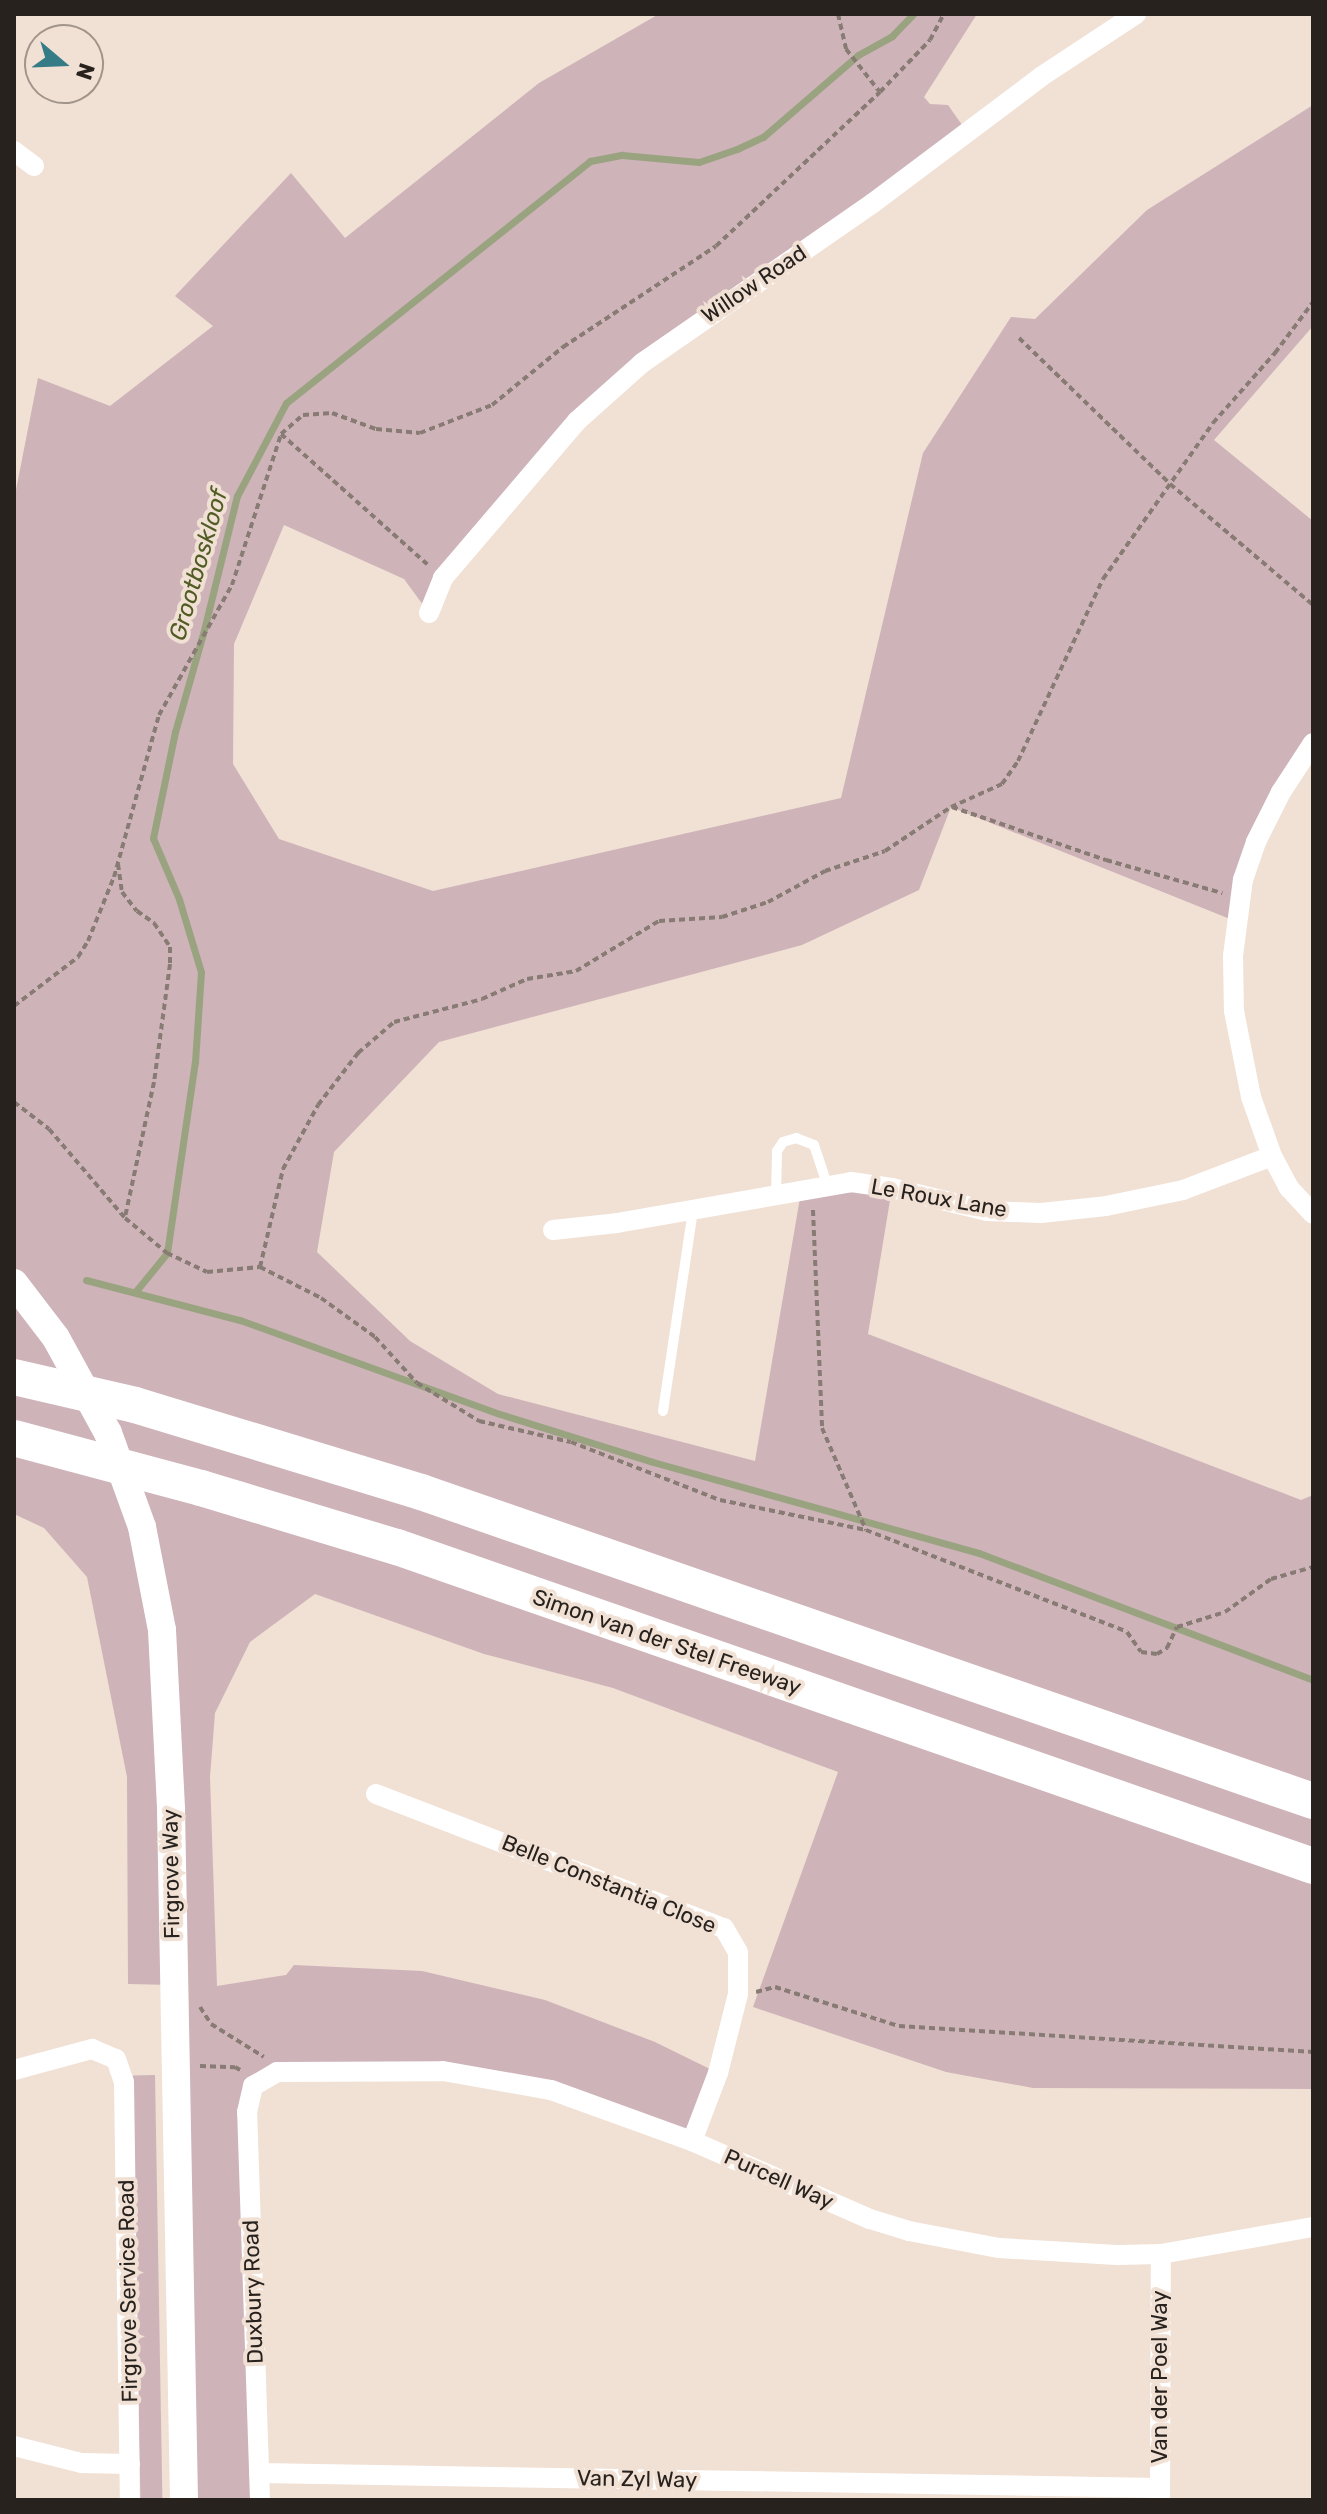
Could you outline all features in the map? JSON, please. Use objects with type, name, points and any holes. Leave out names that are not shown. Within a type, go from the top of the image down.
[{"type":"highway","points":[[14,1377],[135,1405],[421,1492],[1313,1801]]},
{"type":"highway","name":"Simon van der Stel Freeway","points":[[14,1438],[186,1483],[397,1547],[1313,1866]]},
{"type":"street","name":"Willow Road","points":[[429,613],[443,578],[577,421],[642,363],[873,203],[1042,76],[1136,14]]},
{"type":"street","points":[[14,151],[34,166]]},
{"type":"street","points":[[1313,743],[1275,805],[1243,879],[1233,944],[1234,1011],[1251,1097],[1272,1156],[1289,1188],[1313,1214]]},
{"type":"street","name":"Le Roux Lane","points":[[553,1230],[693,1210],[851,1182],[892,1188],[987,1211],[1041,1213],[1106,1206],[1183,1190],[1272,1156]]},
{"type":"street","name":"Firgrove Way","points":[[17,1287],[56,1338],[96,1407],[127,1480],[154,1581],[168,1700],[184,2500]]},
{"type":"street","name":"Belle Constantia Close","points":[[376,1794],[710,1920],[724,1928],[738,1952],[738,1994],[718,2073],[692,2141]]},
{"type":"street","name":"Firgrove Service Road","points":[[14,2070],[92,2049],[116,2059],[124,2082],[130,2500]]},
{"type":"street","name":"Purcell Way","points":[[253,2086],[277,2072],[392,2068],[506,2080],[600,2105],[692,2141],[813,2196],[909,2231],[999,2248],[1068,2254],[1161,2254],[1313,2227]]},
{"type":"street","name":"Duxbury Road","points":[[253,2086],[247,2112],[260,2500]]},
{"type":"street","name":"Van der Poel Way","points":[[1160,2494],[1161,2254]]},
{"type":"street","points":[[14,2446],[81,2463],[130,2464]]},
{"type":"street","name":"Van Zyl Way","points":[[259,2473],[1160,2494]]},
{"type":"lane","points":[[776,1196],[775,1156],[779,1147],[790,1139],[805,1139],[814,1145],[820,1188]]},
{"type":"lane","points":[[663,1411],[693,1210]]},
{"type":"path","points":[[838,14],[846,49],[880,92]]},
{"type":"path","points":[[14,1006],[78,957],[103,905],[159,715],[232,585],[281,434],[303,415],[332,413],[376,429],[420,433],[492,405],[563,347],[716,246],[880,92],[930,40],[944,14]]},
{"type":"path","points":[[260,1267],[283,1169],[318,1105],[358,1053],[394,1022],[482,999],[527,979],[576,971],[659,921],[722,917],[768,902],[825,871],[885,851],[951,807],[1002,784],[1018,761],[1103,579],[1213,423],[1275,353],[1313,302]]},
{"type":"path","points":[[1019,338],[1170,484],[1313,605]]},
{"type":"path","points":[[281,434],[443,578]]},
{"type":"path","points":[[951,807],[1106,860],[1223,893],[1243,879]]},
{"type":"path","points":[[118,862],[122,892],[137,911],[154,923],[170,947],[154,1082],[125,1218]]},
{"type":"path","points":[[14,1102],[49,1129],[125,1218],[167,1253],[207,1272],[260,1267],[321,1298],[375,1337],[417,1383],[479,1421],[571,1442],[720,1500],[866,1530],[1127,1632],[1141,1652],[1157,1654],[1167,1648],[1177,1627],[1225,1612],[1271,1579],[1313,1567]]},
{"type":"path","points":[[820,1188],[822,1428],[866,1530]]},
{"type":"path","points":[[738,1994],[775,1987],[899,2026],[1313,2052]]},
{"type":"path","points":[[193,1999],[211,2024],[266,2058],[277,2072]]},
{"type":"path","points":[[194,2066],[235,2067],[247,2073],[253,2086]]},
{"type":"shaded area","points":[[659,14],[977,14],[924,97],[930,104],[948,105],[967,132],[642,363],[503,509],[429,613],[404,579],[284,525],[234,644],[233,764],[279,839],[433,891],[841,798],[923,453],[1011,317],[1035,319],[1147,210],[1313,105],[1313,326],[1214,440],[1313,521],[1313,743],[1281,792],[1235,921],[951,807],[919,890],[802,945],[439,1042],[334,1152],[317,1252],[410,1341],[498,1394],[755,1461],[801,1192],[892,1188],[868,1334],[1301,1500],[1313,1495],[1313,2089],[1033,2088],[946,2072],[753,2007],[838,1772],[613,1688],[484,1654],[315,1594],[250,1642],[215,1713],[210,1777],[217,1986],[286,1975],[294,1965],[422,1971],[545,2000],[655,2042],[718,2073],[692,2141],[551,2090],[320,2069],[253,2086],[260,2500],[184,2500],[172,1985],[128,1984],[127,1777],[87,1577],[44,1528],[14,1514],[14,500],[38,378],[110,406],[213,326],[175,296],[291,173],[345,238],[539,83]]},
{"type":"shaded area","points":[[133,2075],[155,2075],[162,2500],[140,2500]]},
{"type":"waterway","name":"Grootboskloof","points":[[136,1291],[167,1253],[195,1062],[201,972],[179,899],[153,838],[175,732],[237,496],[286,403],[590,161],[622,155],[699,162],[737,149],[763,137],[858,55],[892,36],[913,14]]},
{"type":"waterway","points":[[86,1280],[240,1320],[500,1414],[653,1462],[979,1553],[1313,1680]]}]
